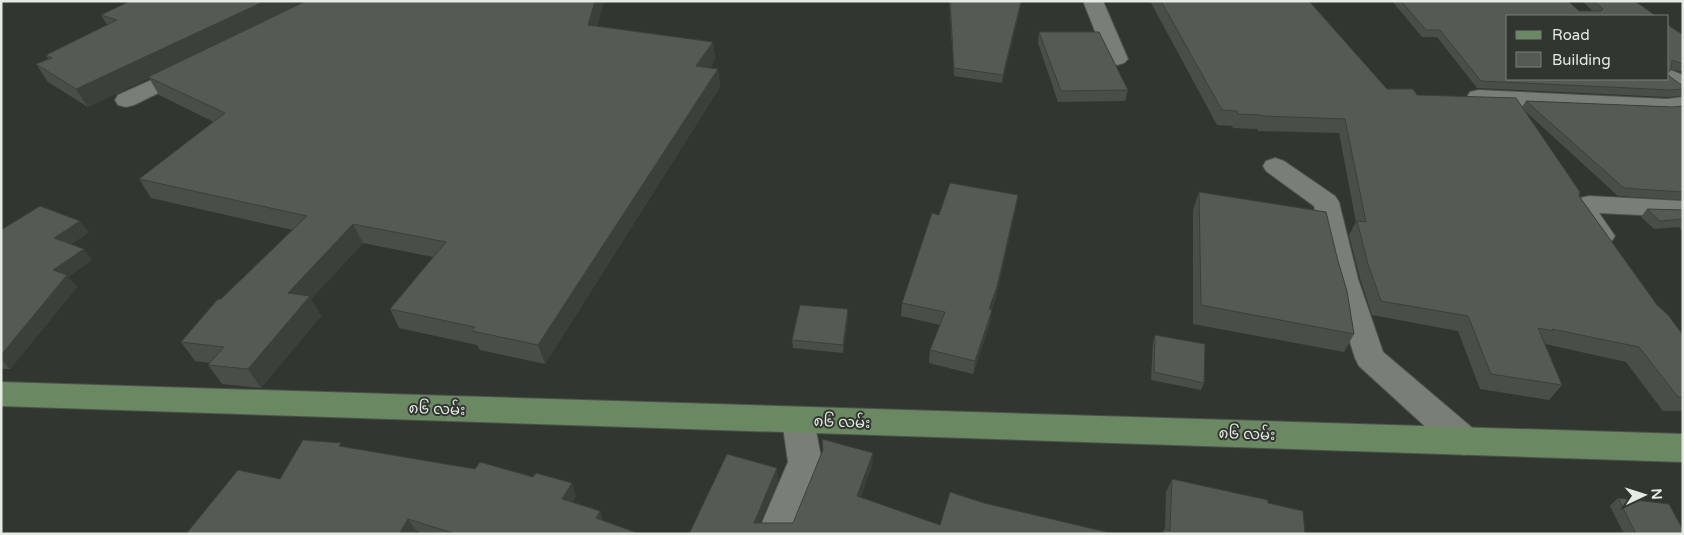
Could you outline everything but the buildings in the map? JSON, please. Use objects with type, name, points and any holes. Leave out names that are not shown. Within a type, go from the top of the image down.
[{"type":"street","points":[[1093,1],[1117,59]]},
{"type":"street","points":[[126,100],[205,62]]},
{"type":"street","points":[[1669,75],[1683,85]]},
{"type":"street","points":[[1477,97],[1667,106],[1683,104]]},
{"type":"street","points":[[1275,166],[1326,202],[1344,279],[1370,358],[1464,441]]},
{"type":"street","points":[[1617,256],[1583,210],[1589,204],[1683,209]]},
{"type":"street","name":"၈၆ လမ်း","points":[[1,394],[1683,448]]},
{"type":"street","points":[[775,534],[805,462],[798,420]]}]
